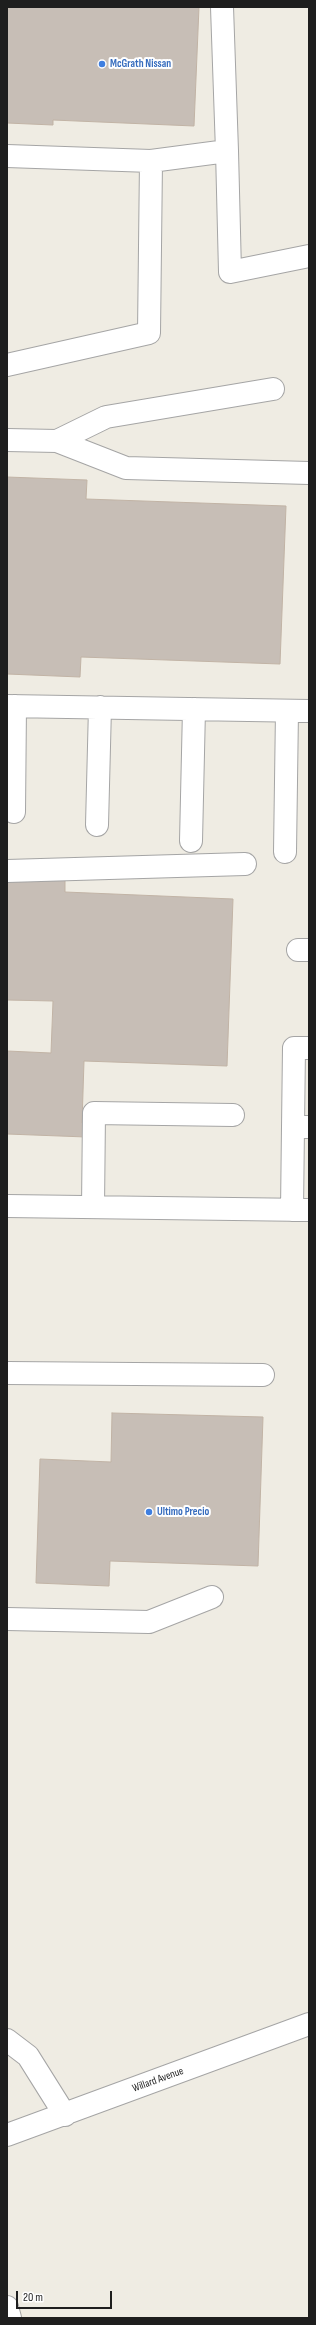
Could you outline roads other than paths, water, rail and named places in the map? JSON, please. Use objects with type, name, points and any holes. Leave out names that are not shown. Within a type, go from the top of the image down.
[{"type":"street","points":[[222,7],[230,272],[309,256]]},
{"type":"street","points":[[7,156],[151,161],[226,151]]},
{"type":"street","points":[[7,365],[149,333],[151,161]]},
{"type":"street","points":[[57,441],[106,417],[273,389]]},
{"type":"street","points":[[7,440],[57,441],[126,468],[309,474]]},
{"type":"street","points":[[14,812],[11,706],[309,711]]},
{"type":"street","points":[[97,825],[100,707]]},
{"type":"street","points":[[191,841],[194,709]]},
{"type":"street","points":[[285,852],[287,711]]},
{"type":"street","points":[[7,871],[245,864]]},
{"type":"street","points":[[7,1206],[300,1210],[301,1127],[294,1048],[309,1048]]},
{"type":"street","points":[[93,1207],[94,1113],[233,1115]]},
{"type":"street","points":[[7,1373],[263,1375]]},
{"type":"street","points":[[7,1619],[149,1622],[212,1597]]},
{"type":"street","name":"Willard Avenue","points":[[7,2135],[65,2115],[309,2024]]},
{"type":"street","points":[[7,2040],[28,2056],[65,2115]]},
{"type":"street","points":[[7,2307],[10,2318]]},
{"type":"place","name":"McGrath Nissan","points":[[102,64]]},
{"type":"place","name":"Ultimo Precio","points":[[149,1512]]}]
